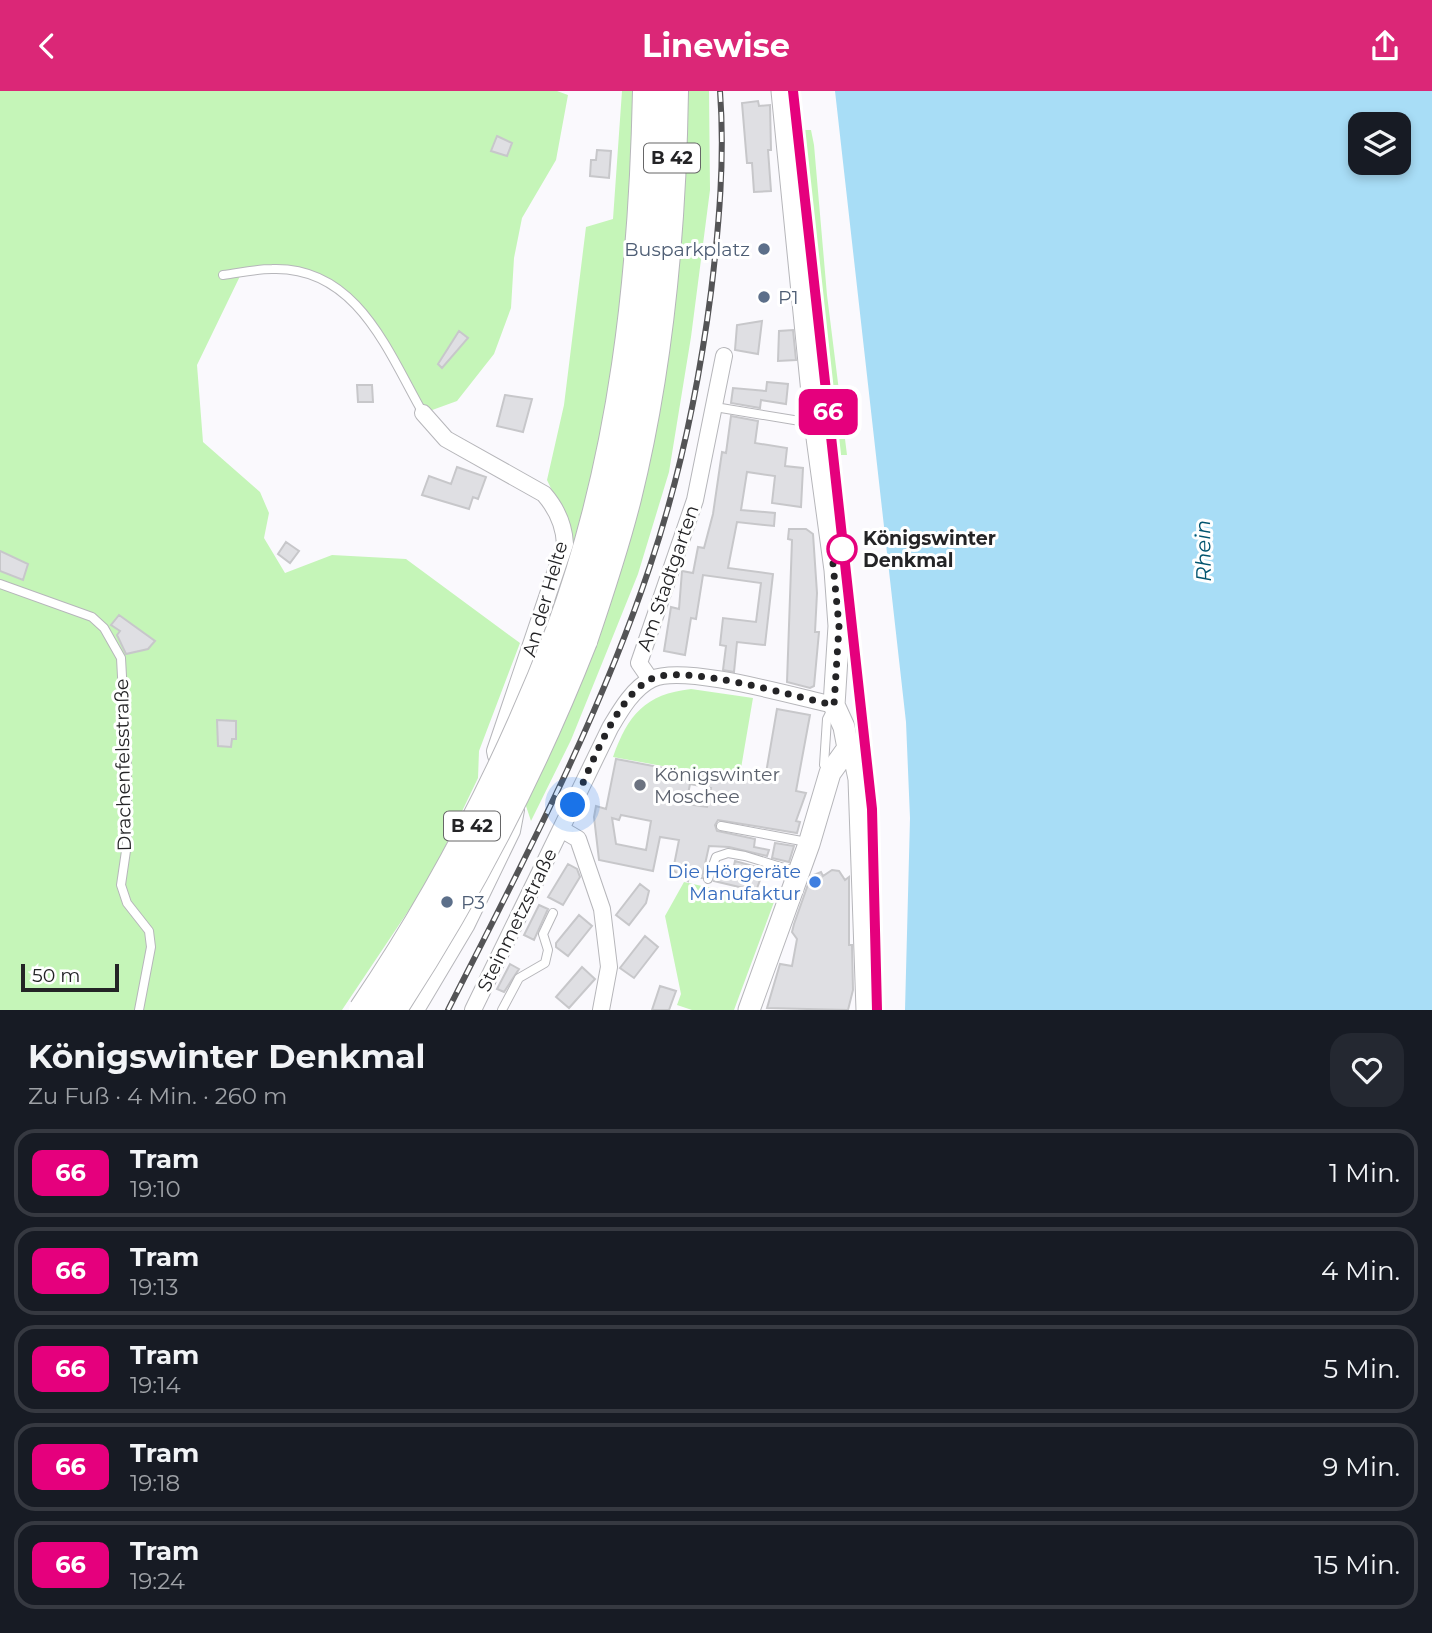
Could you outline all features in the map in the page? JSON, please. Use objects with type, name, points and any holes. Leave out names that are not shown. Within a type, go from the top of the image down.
[{"type":"highway","name":"B 42","points":[[392,1010],[453,914],[499,831],[540,745],[571,636],[618,425],[642,223],[647,91]]},
{"type":"highway","name":"B 42","points":[[363,1010],[430,901],[498,779],[571,636],[627,497],[653,363],[669,225],[674,91]]},
{"type":"street","points":[[782,91],[805,291],[815,423],[835,569],[839,626],[834,705],[844,727],[859,779],[867,1010]]},
{"type":"street","name":"Am Stadtgarten","points":[[561,829],[610,728],[634,693],[650,679],[639,663],[695,501],[724,356]]},
{"type":"street","name":"An der Helte","points":[[416,1010],[466,926],[512,831],[516,811],[495,751],[565,544],[559,517],[544,494],[446,439],[423,413]]},
{"type":"street","points":[[650,679],[678,675],[722,680],[834,705]]},
{"type":"street","points":[[749,1010],[810,842],[830,773],[848,748]]},
{"type":"street","points":[[561,829],[579,839],[602,909],[609,967],[601,1010]]},
{"type":"street","name":"Steinmetzstraße","points":[[473,1010],[561,829]]},
{"type":"lane","name":"An der Helte","points":[[223,275],[274,269],[321,279],[337,287],[364,311],[423,413]]},
{"type":"lane","points":[[715,407],[815,423]]},
{"type":"lane","name":"Drachenfelsstraße","points":[[0,584],[92,617],[104,628],[121,658],[127,768],[127,844],[121,885],[127,903],[149,931],[151,947],[139,1010]]},
{"type":"lane","points":[[830,773],[824,765],[827,719],[834,705]]},
{"type":"lane","points":[[721,826],[810,842]]},
{"type":"lane","points":[[708,879],[716,857],[728,853],[799,873]]},
{"type":"lane","points":[[502,1010],[519,978],[545,963],[548,950],[543,934],[552,913]]},
{"type":"green space","points":[[0,91],[557,91],[568,95],[556,160],[522,218],[514,258],[511,308],[494,354],[457,401],[424,413],[393,359],[350,296],[300,272],[242,272],[197,365],[203,442],[260,492],[269,513],[264,538],[285,573],[332,555],[406,559],[520,643],[479,751],[478,778],[429,880],[342,1010],[0,1010]]},
{"type":"green space","points":[[622,91],[639,91],[618,361],[584,528],[529,676],[568,524],[547,480],[564,405],[586,227],[613,219]]},
{"type":"green space","points":[[683,91],[709,91],[710,190],[691,337],[669,472],[638,574],[571,740],[531,821],[524,800]]},
{"type":"green space","points":[[804,130],[811,130],[814,145],[827,295],[847,455],[839,455]]},
{"type":"green space","points":[[691,689],[753,698],[739,780],[613,757],[625,729],[640,709],[662,696]]},
{"type":"green space","points":[[684,882],[774,902],[734,1010],[692,1010],[677,1005],[681,994],[665,916]]},
{"type":"water","name":"Rhein","points":[[835,91],[1432,91],[1432,1010],[905,1010],[910,818],[906,722]]},
{"type":"building","points":[[758,101],[759,106],[770,105],[771,150],[768,150],[771,191],[754,192],[752,163],[747,163],[742,103]]},
{"type":"building","points":[[497,136],[512,143],[507,156],[491,151]]},
{"type":"building","points":[[597,150],[611,151],[609,178],[590,176],[591,160],[596,160]]},
{"type":"building","points":[[762,321],[758,354],[735,350],[737,325]]},
{"type":"building","points":[[793,330],[796,360],[778,361],[779,331]]},
{"type":"building","points":[[459,331],[468,338],[442,368],[438,364]]},
{"type":"building","points":[[767,382],[788,384],[786,404],[761,400],[760,408],[731,403],[733,388],[766,391]]},
{"type":"building","points":[[357,385],[372,385],[373,402],[358,402]]},
{"type":"building","points":[[505,395],[532,399],[523,432],[497,426]]},
{"type":"building","points":[[731,416],[758,421],[755,443],[787,448],[785,466],[803,468],[801,507],[772,503],[775,476],[747,472],[741,510],[775,513],[774,526],[737,522],[728,568],[773,574],[765,645],[737,642],[734,672],[723,670],[726,646],[720,645],[723,618],[756,622],[761,583],[703,575],[696,619],[691,618],[685,655],[664,651],[671,607],[679,609],[682,571],[693,573],[698,547],[704,548],[713,514],[722,452],[726,453]]},
{"type":"building","points":[[457,467],[486,477],[478,499],[473,497],[469,509],[422,495],[429,476],[451,484]]},
{"type":"building","points":[[789,529],[806,529],[813,534],[817,593],[815,632],[819,632],[814,686],[810,688],[787,682],[792,540],[788,539]]},
{"type":"building","points":[[286,542],[299,551],[290,563],[278,554]]},
{"type":"building","points":[[0,551],[28,564],[23,580],[0,571]]},
{"type":"building","points":[[119,615],[155,641],[148,649],[126,654],[117,635],[120,631],[111,625]]},
{"type":"building","points":[[777,709],[810,715],[796,791],[806,793],[796,821],[800,822],[797,833],[718,820],[715,825],[717,831],[755,839],[754,847],[769,850],[767,856],[729,847],[709,846],[702,878],[689,876],[688,881],[673,870],[679,840],[660,837],[653,871],[599,860],[594,817],[596,806],[606,809],[616,759],[744,783],[746,770],[766,773]],"holes":[[[690,784],[711,788],[707,807],[686,804]],[[621,815],[651,821],[646,850],[616,844],[612,818],[619,820]]]},
{"type":"building","points":[[217,720],[236,721],[236,739],[232,739],[231,747],[218,746]]},
{"type":"building","points":[[775,843],[794,846],[789,862],[772,858]]},
{"type":"building","points":[[735,861],[764,869],[756,891],[714,881],[718,871],[732,874]]},
{"type":"building","points":[[568,864],[577,869],[580,877],[563,905],[548,897]]},
{"type":"building","points":[[832,870],[839,871],[845,880],[849,877],[849,945],[852,945],[853,990],[848,1010],[767,1008],[780,964],[792,966],[797,939],[792,932],[811,876],[821,872],[823,876]]},
{"type":"building","points":[[640,884],[649,891],[646,903],[629,925],[616,915]]},
{"type":"building","points":[[539,905],[548,909],[534,940],[524,935]]},
{"type":"building","points":[[579,915],[592,926],[568,956],[556,947],[556,943]]},
{"type":"building","points":[[645,936],[658,947],[634,978],[620,968]]},
{"type":"building","points":[[510,964],[519,969],[504,992],[497,989]]},
{"type":"building","points":[[582,967],[595,979],[569,1008],[556,997]]},
{"type":"building","points":[[660,986],[676,991],[669,1010],[652,1010]]},
{"type":"tram line","points":[[793,91],[872,809],[877,1010]]},
{"type":"tram line","name":"66","points":[[793,91],[872,809],[877,1010]]},
{"type":"railway","points":[[448,1010],[531,847],[583,736],[630,623],[661,532],[687,431],[711,292],[720,192],[720,91]]},
{"type":"place","name":"Busparkplatz","points":[[764,249]]},
{"type":"place","name":"P1","points":[[764,297]]},
{"type":"place","name":"Königswinter Denkmal","points":[[842,549]]},
{"type":"place","name":"Königswinter Moschee","points":[[640,785]]},
{"type":"place","name":"Die Hörgeräte Manufaktur","points":[[815,882]]},
{"type":"place","name":"P3","points":[[447,902]]},
{"type":"route","points":[[573,805],[610,728],[634,693],[650,679],[678,675],[722,680],[834,705],[839,626],[831,543],[842,549]]}]
